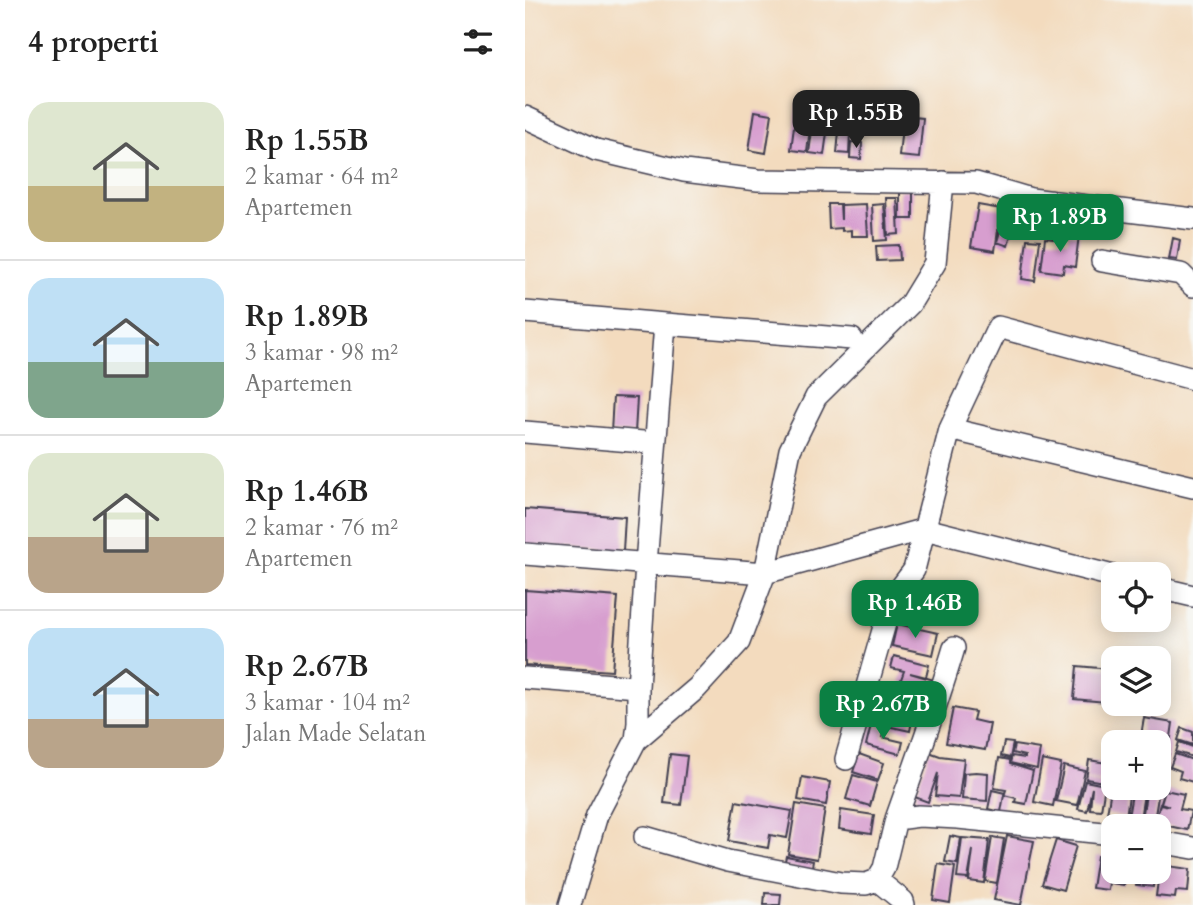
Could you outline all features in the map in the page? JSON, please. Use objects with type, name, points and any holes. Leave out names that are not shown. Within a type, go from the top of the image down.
[{"type":"street","points":[[525,117],[596,150],[684,171],[758,180],[976,183],[1031,199],[1193,219]]},
{"type":"street","points":[[636,740],[697,688],[739,642],[765,573],[790,450],[816,397],[910,304],[935,262],[943,182]]},
{"type":"street","points":[[1102,261],[1181,274],[1193,286]]},
{"type":"street","points":[[525,312],[852,340]]},
{"type":"street","points":[[570,905],[597,815],[636,740],[646,564],[665,324]]},
{"type":"street","points":[[846,759],[892,599],[914,570],[950,429],[998,327],[1193,379]]},
{"type":"street","points":[[950,429],[1193,487]]},
{"type":"street","points":[[525,432],[655,443]]},
{"type":"street","points":[[525,554],[765,573],[925,529],[1101,573]]},
{"type":"street","points":[[1171,591],[1193,596]]},
{"type":"street","points":[[645,836],[728,861],[841,883],[866,884],[877,880],[884,868],[896,819],[954,648]]},
{"type":"street","points":[[525,678],[638,687]]},
{"type":"street","points":[[896,819],[919,816],[958,818],[1101,833]]},
{"type":"street","points":[[1171,844],[1193,848]]},
{"type":"street","points":[[877,880],[905,905]]},
{"type":"building","points":[[816,101],[838,105],[836,116],[814,112]]},
{"type":"building","points":[[797,103],[813,105],[807,152],[791,150]]},
{"type":"building","points":[[755,111],[772,114],[766,153],[749,150]]},
{"type":"building","points":[[814,116],[829,118],[824,155],[809,153]]},
{"type":"building","points":[[903,116],[923,118],[919,158],[899,156]]},
{"type":"building","points":[[839,131],[850,132],[849,154],[837,153]]},
{"type":"building","points":[[851,142],[862,143],[861,159],[850,158]]},
{"type":"building","points":[[900,190],[913,190],[913,219],[900,219]]},
{"type":"building","points":[[886,198],[897,198],[899,234],[888,235]]},
{"type":"building","points":[[828,204],[840,204],[841,220],[841,205],[866,204],[868,236],[851,236],[851,230],[842,231],[842,228],[829,229]]},
{"type":"building","points":[[884,204],[887,240],[874,241],[872,205]]},
{"type":"building","points":[[978,205],[1001,209],[995,251],[971,247]]},
{"type":"building","points":[[1004,218],[1015,221],[1008,246],[997,242]]},
{"type":"building","points":[[1069,234],[1079,235],[1075,267],[1064,265],[1063,273],[1041,270],[1045,238],[1068,241]]},
{"type":"building","points":[[1173,238],[1180,240],[1177,260],[1169,259]]},
{"type":"building","points":[[1027,239],[1040,240],[1035,281],[1022,279]]},
{"type":"building","points":[[899,245],[900,260],[877,261],[876,246]]},
{"type":"building","points":[[613,397],[637,398],[635,433],[611,432]]},
{"type":"building","points":[[525,509],[625,517],[623,551],[525,544]]},
{"type":"building","points":[[525,590],[618,597],[612,671],[525,665]]},
{"type":"building","points":[[897,624],[938,633],[933,655],[892,646]]},
{"type":"building","points":[[894,656],[929,665],[926,677],[910,673],[937,681],[934,692],[900,682],[904,671],[891,668]]},
{"type":"building","points":[[1077,666],[1101,668],[1101,702],[1074,699]]},
{"type":"building","points":[[882,690],[925,699],[923,710],[914,708],[912,718],[878,711]]},
{"type":"building","points":[[953,708],[975,712],[973,720],[990,724],[985,750],[946,743]]},
{"type":"building","points":[[875,712],[912,721],[910,731],[873,723]]},
{"type":"building","points":[[1144,718],[1173,723],[1171,737],[1171,730],[1142,730]]},
{"type":"building","points":[[871,725],[885,728],[882,737],[903,742],[900,754],[866,745]]},
{"type":"building","points":[[1182,728],[1193,732],[1193,745],[1178,740]]},
{"type":"building","points":[[1004,742],[1013,743],[1010,758],[1001,756]]},
{"type":"building","points":[[1179,742],[1193,747],[1193,757],[1176,752]]},
{"type":"building","points":[[1014,745],[1040,749],[1037,769],[1010,763],[1012,756],[1025,758],[1012,753]]},
{"type":"building","points":[[929,752],[964,759],[959,798],[935,796],[938,773],[928,802],[915,797],[910,811]]},
{"type":"building","points":[[670,754],[687,756],[681,805],[664,803]]},
{"type":"building","points":[[859,754],[884,763],[878,780],[853,772]]},
{"type":"building","points":[[1175,754],[1193,760],[1193,782],[1179,778],[1181,771],[1171,767]]},
{"type":"building","points":[[999,758],[1033,771],[1026,804],[1015,802],[1016,798],[1004,795],[1001,812],[988,809],[992,790],[1005,793],[1006,790],[994,788]]},
{"type":"building","points":[[1042,760],[1061,764],[1053,806],[1034,802]]},
{"type":"building","points":[[1089,760],[1101,762],[1101,782],[1086,779]]},
{"type":"building","points":[[1064,766],[1085,771],[1077,805],[1056,801]]},
{"type":"building","points":[[964,773],[988,773],[987,801],[962,799]]},
{"type":"building","points":[[853,775],[877,782],[870,806],[846,799]]},
{"type":"building","points":[[802,777],[830,782],[826,805],[798,800]]},
{"type":"building","points":[[1085,781],[1101,784],[1101,810],[1090,809],[1092,788],[1087,811],[1078,809]]},
{"type":"building","points":[[1171,791],[1184,794],[1180,809],[1191,811],[1187,830],[1171,826],[1171,814],[1157,814],[1160,804],[1169,806],[1161,803],[1162,800],[1171,800]]},
{"type":"building","points":[[1109,800],[1128,800],[1126,814],[1107,814]]},
{"type":"building","points":[[1131,800],[1143,800],[1141,814],[1129,814]]},
{"type":"building","points":[[1145,800],[1158,800],[1155,814],[1143,814]]},
{"type":"building","points":[[736,801],[792,811],[787,838],[770,835],[768,848],[729,841]]},
{"type":"building","points":[[796,804],[825,809],[817,859],[788,854]]},
{"type":"building","points":[[841,810],[874,815],[871,834],[839,829]]},
{"type":"building","points":[[950,836],[961,838],[957,864],[945,862]]},
{"type":"building","points":[[1007,836],[1034,841],[1021,905],[994,900]]},
{"type":"building","points":[[992,837],[1004,839],[997,883],[985,881]]},
{"type":"building","points":[[962,838],[989,840],[984,883],[969,881],[973,850],[968,879],[957,878]]},
{"type":"building","points":[[1056,840],[1076,846],[1063,890],[1042,884]]},
{"type":"building","points":[[786,856],[813,861],[811,872],[784,866]]},
{"type":"building","points":[[1097,856],[1101,857],[1101,884],[1109,884],[1108,890],[1092,888]]},
{"type":"building","points":[[938,864],[955,867],[950,903],[933,900]]},
{"type":"building","points":[[1171,866],[1190,869],[1188,892],[1176,891],[1175,898],[1156,896],[1158,884],[1171,884]]},
{"type":"building","points":[[1136,884],[1153,884],[1153,887]]},
{"type":"building","points":[[765,893],[781,894],[780,905],[764,905]]}]
